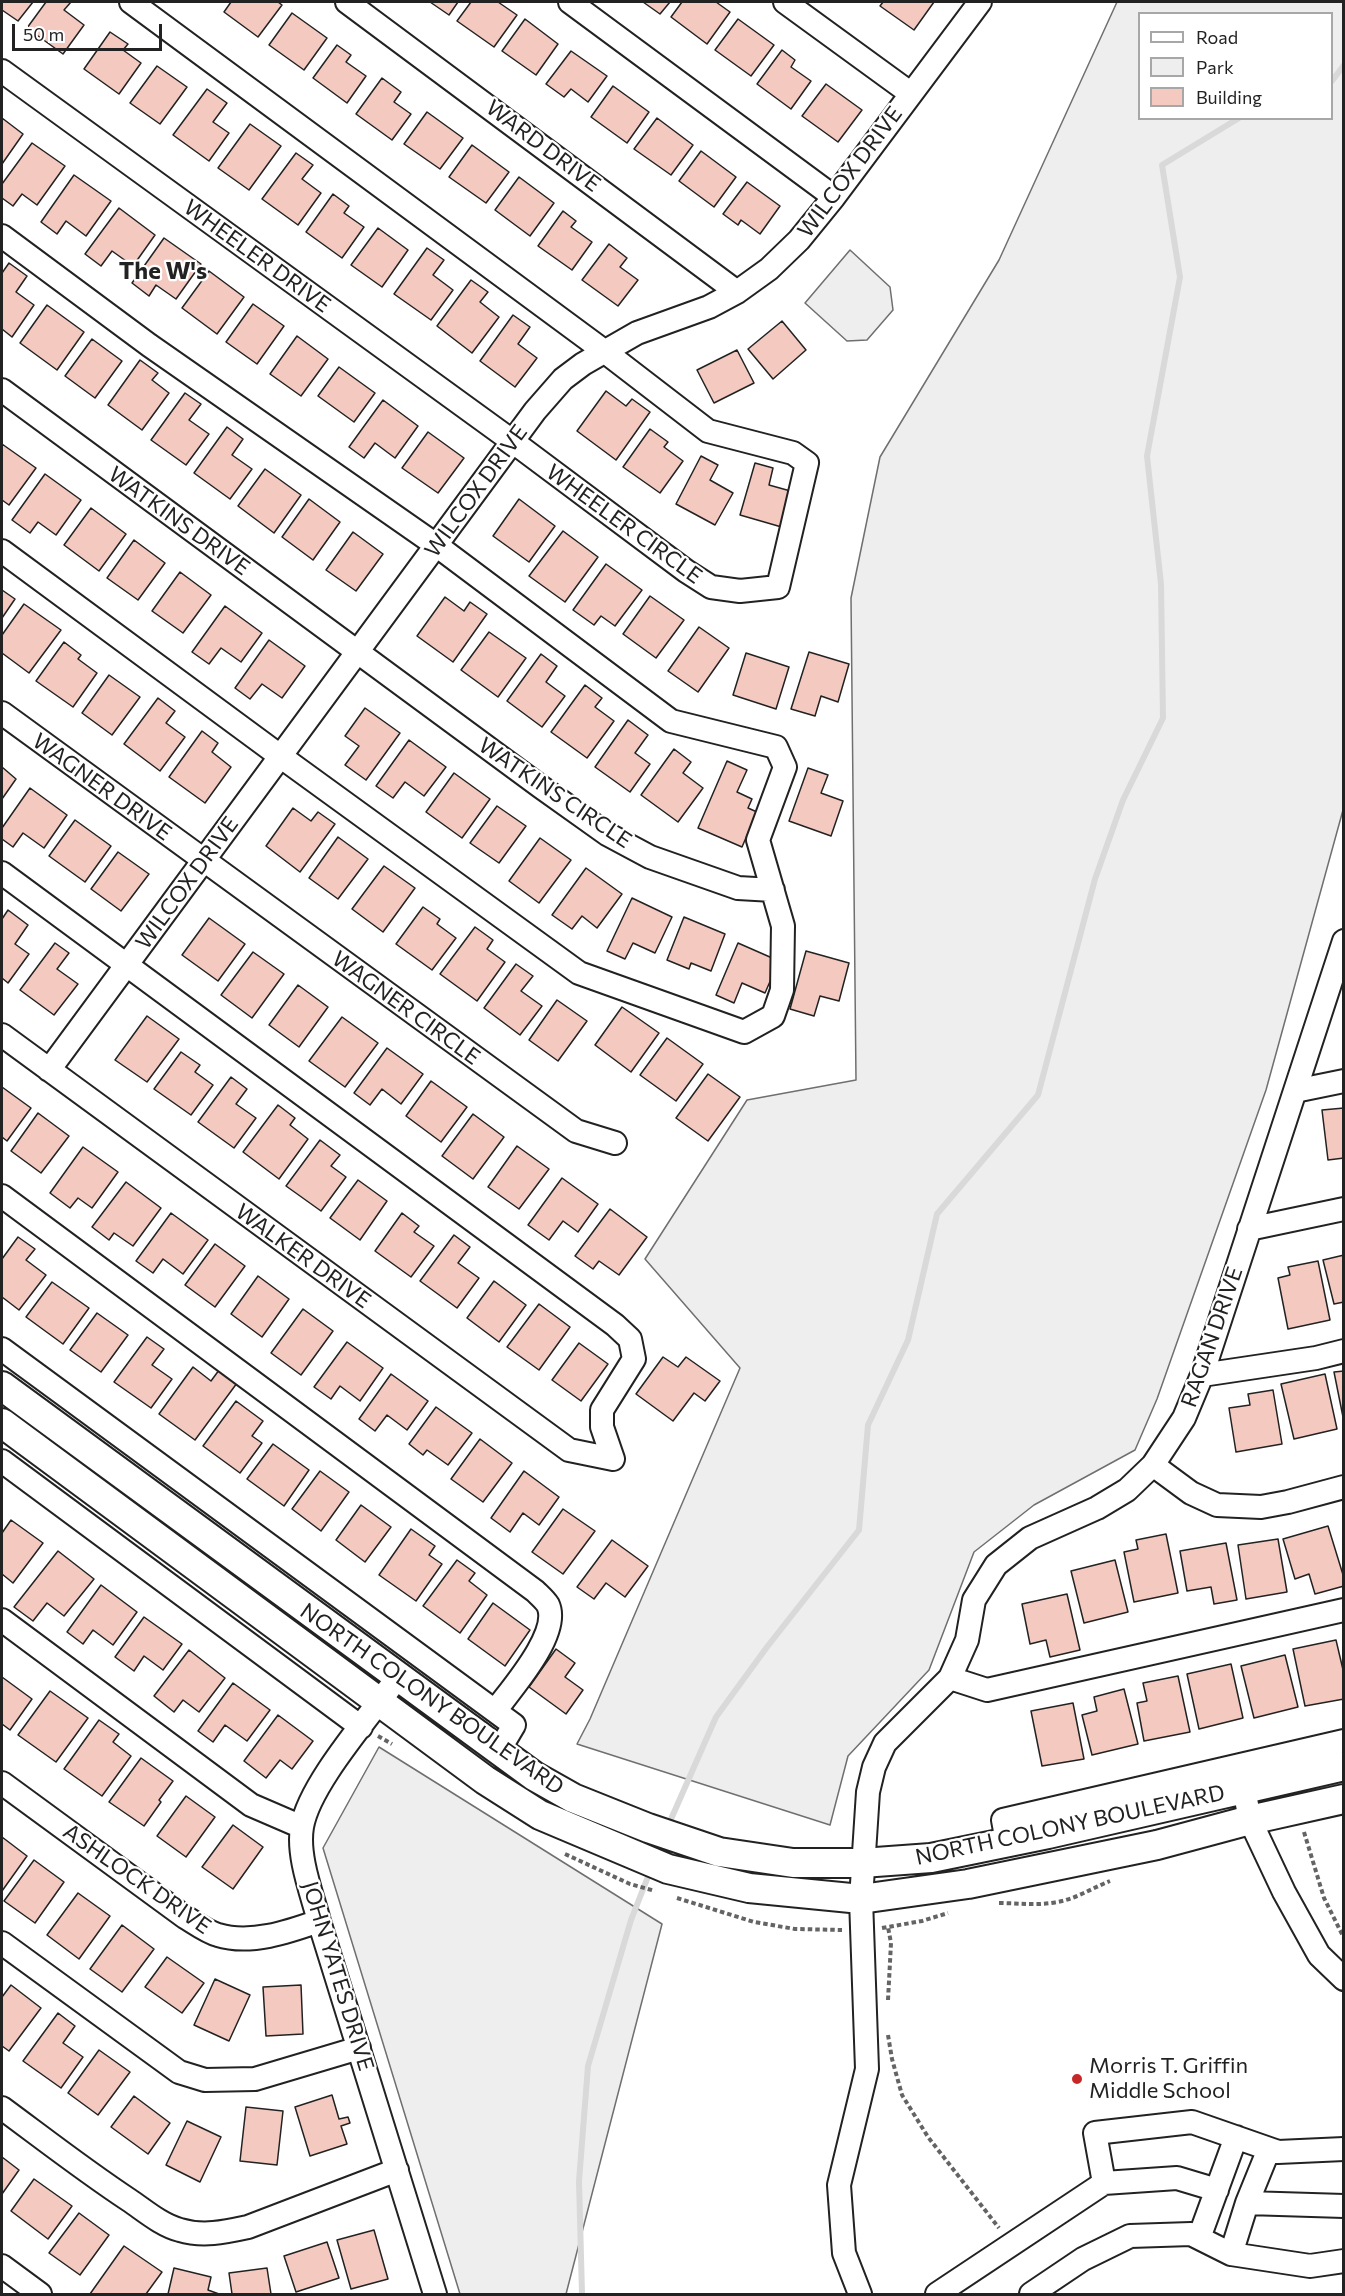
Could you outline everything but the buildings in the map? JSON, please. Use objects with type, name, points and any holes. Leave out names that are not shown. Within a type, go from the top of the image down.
[{"type":"main road","name":"NORTH COLONY BOULEVARD","points":[[2,1386],[397,1678],[534,1776],[573,1798],[648,1828],[719,1852],[793,1863],[862,1863],[931,1857],[1344,1767]]},
{"type":"main road","name":"NORTH COLONY BOULEVARD","points":[[2,1423],[485,1780],[531,1809],[603,1843],[668,1869],[749,1888],[861,1899],[968,1884],[1157,1845],[1250,1820],[1344,1799]]},
{"type":"street","points":[[131,2],[604,351]]},
{"type":"street","name":"WARD DRIVE","points":[[347,2],[737,292]]},
{"type":"street","points":[[570,2],[834,196]]},
{"type":"street","points":[[785,2],[910,93]]},
{"type":"street","name":"WILCOX DRIVE","points":[[49,1070],[512,441],[563,379],[583,364],[637,333],[709,307],[737,292],[770,269],[799,240],[834,196],[980,2]]},
{"type":"street","name":"WHEELER DRIVE","points":[[2,71],[512,441]]},
{"type":"street","points":[[2,236],[149,345],[436,545],[671,721],[776,747],[786,766],[758,840],[783,926],[782,990],[773,1016],[744,1032],[579,973],[2,551]]},
{"type":"street","name":"WHEELER CIRCLE","points":[[512,441],[686,571],[711,587],[740,591],[778,587],[807,463],[793,453],[708,431],[604,351]]},
{"type":"street","name":"WATKINS DRIVE","points":[[2,390],[358,652]]},
{"type":"street","name":"WATKINS CIRCLE","points":[[358,652],[607,834],[650,857],[738,888],[773,890]]},
{"type":"street","name":"WAGNER DRIVE","points":[[2,713],[203,861]]},
{"type":"street","name":"WAGNER CIRCLE","points":[[203,861],[576,1131],[615,1143]]},
{"type":"street","points":[[2,873],[127,965]]},
{"type":"street","name":"RAGAN DRIVE","points":[[860,2295],[843,2253],[839,2185],[867,2069],[861,1899],[868,1792],[874,1767],[885,1743],[950,1678],[967,1640],[974,1600],[996,1565],[1030,1538],[1096,1508],[1127,1490],[1153,1466],[1184,1418],[1202,1375],[1343,947]]},
{"type":"street","name":"WALKER DRIVE","points":[[2,1035],[569,1450],[613,1459],[602,1427],[602,1410],[634,1359],[630,1340],[615,1325],[127,965]]},
{"type":"street","points":[[1295,1091],[1344,1081]]},
{"type":"street","points":[[2,1196],[535,1591],[548,1605],[551,1623],[546,1640],[495,1711]]},
{"type":"street","points":[[1249,1229],[1344,1209]]},
{"type":"street","points":[[2,1349],[514,1725],[498,1752]]},
{"type":"street","points":[[1202,1375],[1316,1358],[1344,1351]]},
{"type":"street","points":[[2,1461],[361,1727]]},
{"type":"street","points":[[1153,1466],[1191,1493],[1217,1505],[1260,1507],[1344,1487]]},
{"type":"street","points":[[950,1678],[987,1690],[1344,1610]]},
{"type":"street","points":[[2,1620],[251,1805],[302,1827]]},
{"type":"street","name":"JOHN YATES DRIVE","points":[[397,1678],[327,1772],[313,1798],[302,1827],[303,1862],[319,1922],[435,2295]]},
{"type":"street","points":[[1007,1842],[1003,1820],[1344,1741]]},
{"type":"street","name":"ASHLOCK DRIVE","points":[[2,1783],[185,1917],[216,1935],[242,1940],[319,1922]]},
{"type":"street","points":[[1244,1789],[1250,1820],[1284,1892],[1319,1955],[1344,1979]]},
{"type":"street","points":[[2,1942],[179,2072],[205,2080],[255,2079],[359,2048]]},
{"type":"street","points":[[2,2108],[96,2178],[164,2223],[179,2230],[201,2234],[222,2233],[248,2227],[397,2170]]},
{"type":"street","points":[[1104,2183],[1095,2133],[1192,2122],[1278,2152],[1344,2150]]},
{"type":"street","points":[[1200,2238],[1236,2137]]},
{"type":"street","points":[[1231,2254],[1247,2203],[1269,2149]]},
{"type":"street","points":[[937,2295],[1104,2183],[1177,2178],[1217,2190]]},
{"type":"street","points":[[1247,2203],[1344,2206]]},
{"type":"street","points":[[1031,2295],[1083,2259],[1130,2236],[1191,2234],[1231,2254],[1310,2266],[1344,2261]]},
{"type":"street","points":[[2,2266],[40,2295]]},
{"type":"path","points":[[1304,1832],[1324,1898],[1344,1938]]},
{"type":"path","points":[[887,2009],[891,1943],[888,1927]]},
{"type":"path","points":[[888,2031],[892,2059],[902,2095],[928,2137],[1012,2244]]},
{"type":"green space","points":[[1117,2],[1343,2],[1343,810],[1266,1090],[1157,1399],[1135,1450],[1034,1505],[974,1552],[929,1670],[848,1756],[830,1825],[577,1744],[590,1719],[740,1368],[645,1259],[747,1100],[856,1080],[851,598],[880,457],[999,260]]},
{"type":"green space","points":[[850,250],[890,287],[893,310],[867,340],[847,341],[805,303]]},
{"type":"green space","points":[[379,1747],[662,1924],[566,2294],[460,2294],[323,1848]]},
{"type":"waterway","points":[[1333,80],[1344,65]]},
{"type":"waterway","points":[[668,1826],[716,1717],[767,1647],[859,1530],[868,1425],[908,1340],[937,1214],[1038,1095],[1095,879],[1123,800],[1163,718],[1161,584],[1147,456],[1180,277],[1162,165],[1236,120]]},
{"type":"waterway","points":[[582,2294],[579,2181],[588,2066],[631,1920],[651,1869]]},
{"type":"place","name":"Morris T. Griffin Middle School","points":[[1077,2079]]},
{"type":"district","name":"The W's","points":[[163,271]]}]
